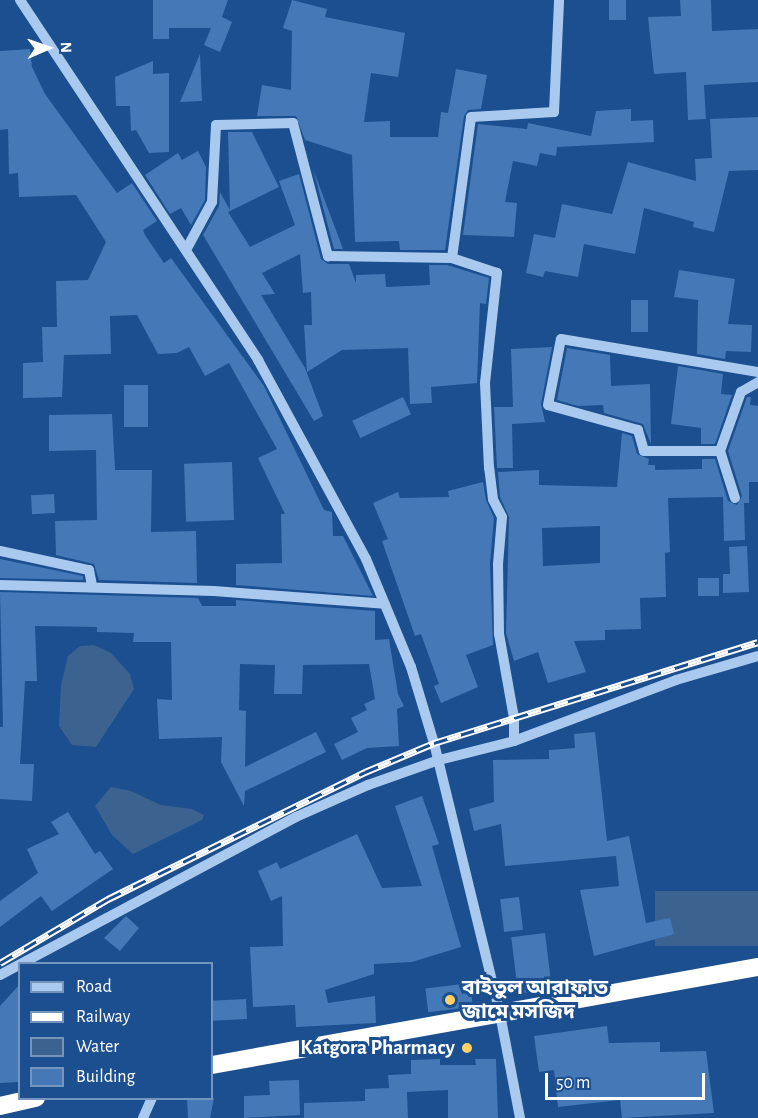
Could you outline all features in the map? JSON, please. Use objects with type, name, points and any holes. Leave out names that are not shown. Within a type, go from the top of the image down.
[{"type":"highway","points":[[213,1065],[758,968]]},
{"type":"highway","points":[[0,1106],[27,1100]]},
{"type":"street","points":[[20,0],[258,360],[366,559],[411,667],[438,760],[500,1014],[520,1118]]},
{"type":"street","points":[[452,258],[471,117],[554,112],[559,0]]},
{"type":"street","points":[[186,250],[212,202],[216,125],[293,123],[328,256],[452,258],[497,273],[485,383],[489,468],[493,499],[502,517],[498,564],[499,634],[514,741]]},
{"type":"street","points":[[720,451],[644,451],[638,430],[548,405],[561,339],[758,372]]},
{"type":"street","points":[[735,498],[720,451],[741,392],[758,382]]},
{"type":"street","points":[[0,551],[89,570],[92,586]]},
{"type":"street","points":[[0,585],[92,586],[385,604]]},
{"type":"street","points":[[24,962],[296,817],[438,760],[514,741],[676,680],[758,656]]},
{"type":"street","points":[[0,975],[18,965]]},
{"type":"street","points":[[143,1118],[151,1100]]},
{"type":"water","points":[[94,645],[111,653],[130,674],[134,689],[96,747],[72,745],[59,726],[61,685],[68,656],[80,646]]},
{"type":"water","points":[[111,787],[131,791],[161,805],[192,809],[204,815],[202,820],[133,854],[112,835],[95,806]]},
{"type":"water","points":[[655,891],[758,891],[758,946],[655,946]]},
{"type":"building","points":[[153,0],[228,0],[222,17],[232,22],[220,52],[204,45],[211,28],[169,28],[169,39],[153,39]]},
{"type":"building","points":[[292,0],[327,9],[325,17],[405,33],[398,77],[371,73],[364,122],[390,121],[390,137],[438,137],[441,112],[448,113],[456,69],[487,75],[481,109],[468,110],[464,116],[445,250],[400,250],[399,241],[355,242],[352,155],[305,140],[296,116],[257,116],[262,85],[291,90],[292,31],[283,28]]},
{"type":"building","points":[[609,0],[626,0],[626,20],[609,20]]},
{"type":"building","points":[[680,0],[711,0],[712,31],[758,29],[758,82],[704,85],[706,119],[688,120],[686,72],[654,74],[648,17],[681,16]]},
{"type":"building","points":[[30,49],[32,67],[45,94],[117,193],[132,183],[157,221],[143,230],[145,235],[164,263],[171,258],[264,386],[324,510],[332,512],[333,536],[343,536],[373,596],[236,585],[236,564],[282,563],[281,514],[285,514],[258,458],[277,449],[229,363],[205,376],[189,347],[177,353],[158,354],[137,315],[110,316],[111,354],[64,355],[62,397],[23,398],[23,363],[43,362],[42,327],[57,327],[56,281],[88,280],[106,242],[76,195],[19,197],[18,173],[9,174],[8,129],[0,130],[0,51]]},
{"type":"building","points":[[200,54],[202,101],[180,102]]},
{"type":"building","points":[[153,61],[153,74],[169,73],[169,152],[149,153],[136,130],[131,131],[130,106],[116,106],[115,77]]},
{"type":"building","points":[[631,109],[631,121],[653,120],[654,142],[557,147],[556,156],[540,153],[537,166],[513,161],[505,202],[517,203],[514,237],[463,235],[478,124],[527,129],[528,123],[591,136],[596,111]]},
{"type":"building","points":[[758,117],[758,170],[729,171],[714,232],[693,227],[694,222],[644,208],[635,254],[584,244],[578,277],[545,271],[543,277],[526,273],[534,234],[555,238],[562,204],[612,214],[628,162],[696,181],[695,159],[712,158],[710,119]]},
{"type":"building","points":[[228,132],[252,132],[279,187],[228,212],[250,247],[295,225],[279,181],[299,174],[321,259],[328,264],[349,264],[356,283],[356,275],[385,274],[386,287],[430,285],[429,265],[447,265],[489,278],[486,304],[480,303],[477,383],[431,387],[432,403],[410,404],[408,348],[342,350],[307,372],[304,325],[312,325],[311,292],[303,293],[300,254],[262,273],[275,294],[261,295],[305,368],[323,416],[314,421],[203,235],[219,206],[220,192],[230,210]]},
{"type":"building","points":[[198,151],[206,167],[205,200],[191,225],[181,208],[170,214],[145,175],[178,153],[182,160]]},
{"type":"building","points":[[313,169],[343,249],[334,249]]},
{"type":"building","points":[[679,270],[735,279],[728,324],[752,325],[751,352],[726,351],[725,359],[697,354],[698,300],[674,297]]},
{"type":"building","points":[[631,300],[648,300],[648,332],[631,332]]},
{"type":"building","points":[[552,347],[541,404],[545,422],[512,424],[513,468],[497,468],[494,407],[513,407],[511,349]]},
{"type":"building","points":[[567,348],[610,355],[611,386],[650,384],[651,444],[643,424],[604,413],[603,405],[578,406],[557,400]]},
{"type":"building","points":[[678,366],[723,374],[721,394],[732,395],[715,444],[701,444],[701,428],[671,424]]},
{"type":"building","points":[[124,385],[148,385],[148,427],[124,427]]},
{"type":"building","points":[[403,397],[411,414],[360,438],[352,421]]},
{"type":"building","points":[[747,397],[751,397],[750,405],[758,406],[758,482],[749,482],[749,503],[744,503],[745,540],[724,541],[723,497],[668,498],[670,552],[665,553],[666,597],[640,598],[641,629],[605,630],[605,640],[574,641],[586,672],[548,683],[538,652],[514,661],[506,633],[509,517],[500,497],[498,472],[539,470],[539,485],[617,487],[622,433],[632,436],[637,454],[649,459],[648,465],[655,465],[655,470],[702,469],[702,459],[715,459],[728,501],[737,505],[742,496],[728,451]],"holes":[[[600,526],[600,563],[543,566],[542,528]]]},
{"type":"building","points":[[112,414],[115,470],[152,470],[151,532],[196,531],[197,583],[99,580],[94,564],[56,555],[55,521],[97,520],[96,450],[49,451],[49,415]]},
{"type":"building","points":[[232,462],[234,520],[186,522],[184,464]]},
{"type":"building","points":[[483,482],[486,500],[494,518],[490,564],[493,645],[466,655],[478,687],[441,703],[434,686],[439,684],[421,634],[415,636],[382,541],[388,539],[373,503],[398,492],[400,498],[449,497],[448,491]]},
{"type":"building","points":[[54,494],[55,513],[32,514],[31,495]]},
{"type":"building","points":[[747,546],[749,592],[723,593],[723,574],[730,574],[729,547]]},
{"type":"building","points":[[0,559],[83,576],[83,580],[0,578]]},
{"type":"building","points":[[698,578],[719,578],[719,596],[698,596]]},
{"type":"building","points":[[0,592],[198,598],[202,606],[236,606],[236,600],[375,611],[375,640],[389,639],[398,694],[404,706],[397,709],[399,746],[367,748],[342,760],[334,744],[358,732],[351,718],[367,710],[364,704],[375,699],[369,664],[303,665],[302,694],[274,694],[275,665],[240,664],[239,710],[246,711],[245,767],[316,732],[326,752],[245,791],[244,806],[221,762],[222,737],[159,739],[157,699],[172,700],[171,642],[133,642],[134,633],[97,632],[97,627],[35,626],[37,681],[25,681],[20,764],[34,764],[32,801],[0,799],[0,727],[3,727]]},
{"type":"building","points":[[595,732],[607,841],[629,836],[646,923],[670,918],[674,934],[594,956],[580,890],[619,886],[616,856],[505,866],[501,824],[474,831],[469,809],[494,802],[493,760],[549,759],[549,750],[575,748],[574,734]]},
{"type":"building","points":[[422,796],[439,844],[432,846],[461,947],[412,962],[374,964],[374,974],[325,990],[328,1003],[375,996],[376,1023],[296,1027],[295,1005],[253,1007],[250,947],[283,946],[282,896],[271,901],[258,871],[277,862],[280,869],[357,834],[382,888],[422,886],[395,806]]},
{"type":"building","points":[[68,812],[95,854],[100,851],[113,869],[52,911],[41,896],[0,927],[0,901],[38,873],[27,849],[59,834],[51,822]]},
{"type":"building","points":[[519,897],[523,930],[504,932],[500,899]]},
{"type":"building","points":[[126,916],[139,928],[120,951],[104,938]]},
{"type":"building","points":[[545,933],[552,990],[518,994],[511,937]]},
{"type":"building","name":"বাইতুল আরাফাত জামে মসজিদ","points":[[470,983],[473,1007],[428,1012],[425,988]]},
{"type":"building","points":[[18,986],[18,1082],[0,1083],[0,1006]]},
{"type":"building","points":[[246,999],[247,1019],[213,1021],[213,1001]]},
{"type":"building","points":[[607,1026],[609,1043],[660,1042],[660,1052],[706,1051],[714,1113],[622,1118],[620,1100],[558,1107],[554,1070],[539,1072],[534,1036]]},
{"type":"building","points":[[440,1059],[440,1065],[476,1065],[475,1059],[496,1059],[498,1118],[448,1118],[448,1090],[407,1092],[408,1118],[304,1118],[304,1103],[365,1101],[365,1089],[389,1088],[388,1075],[411,1074],[411,1060]]},
{"type":"building","points":[[299,1080],[300,1115],[244,1118],[244,1096],[270,1095],[269,1081]]},
{"type":"building","points":[[214,1098],[210,1118],[188,1118],[187,1100],[213,1100]]},
{"type":"railway","points":[[0,963],[108,899],[365,772],[434,743],[758,642]]},
{"type":"place","name":"বাইতুল আরাফাত জামে মসজিদ","points":[[450,1000]]},
{"type":"place","name":"Katgora Pharmacy","points":[[467,1048]]}]
